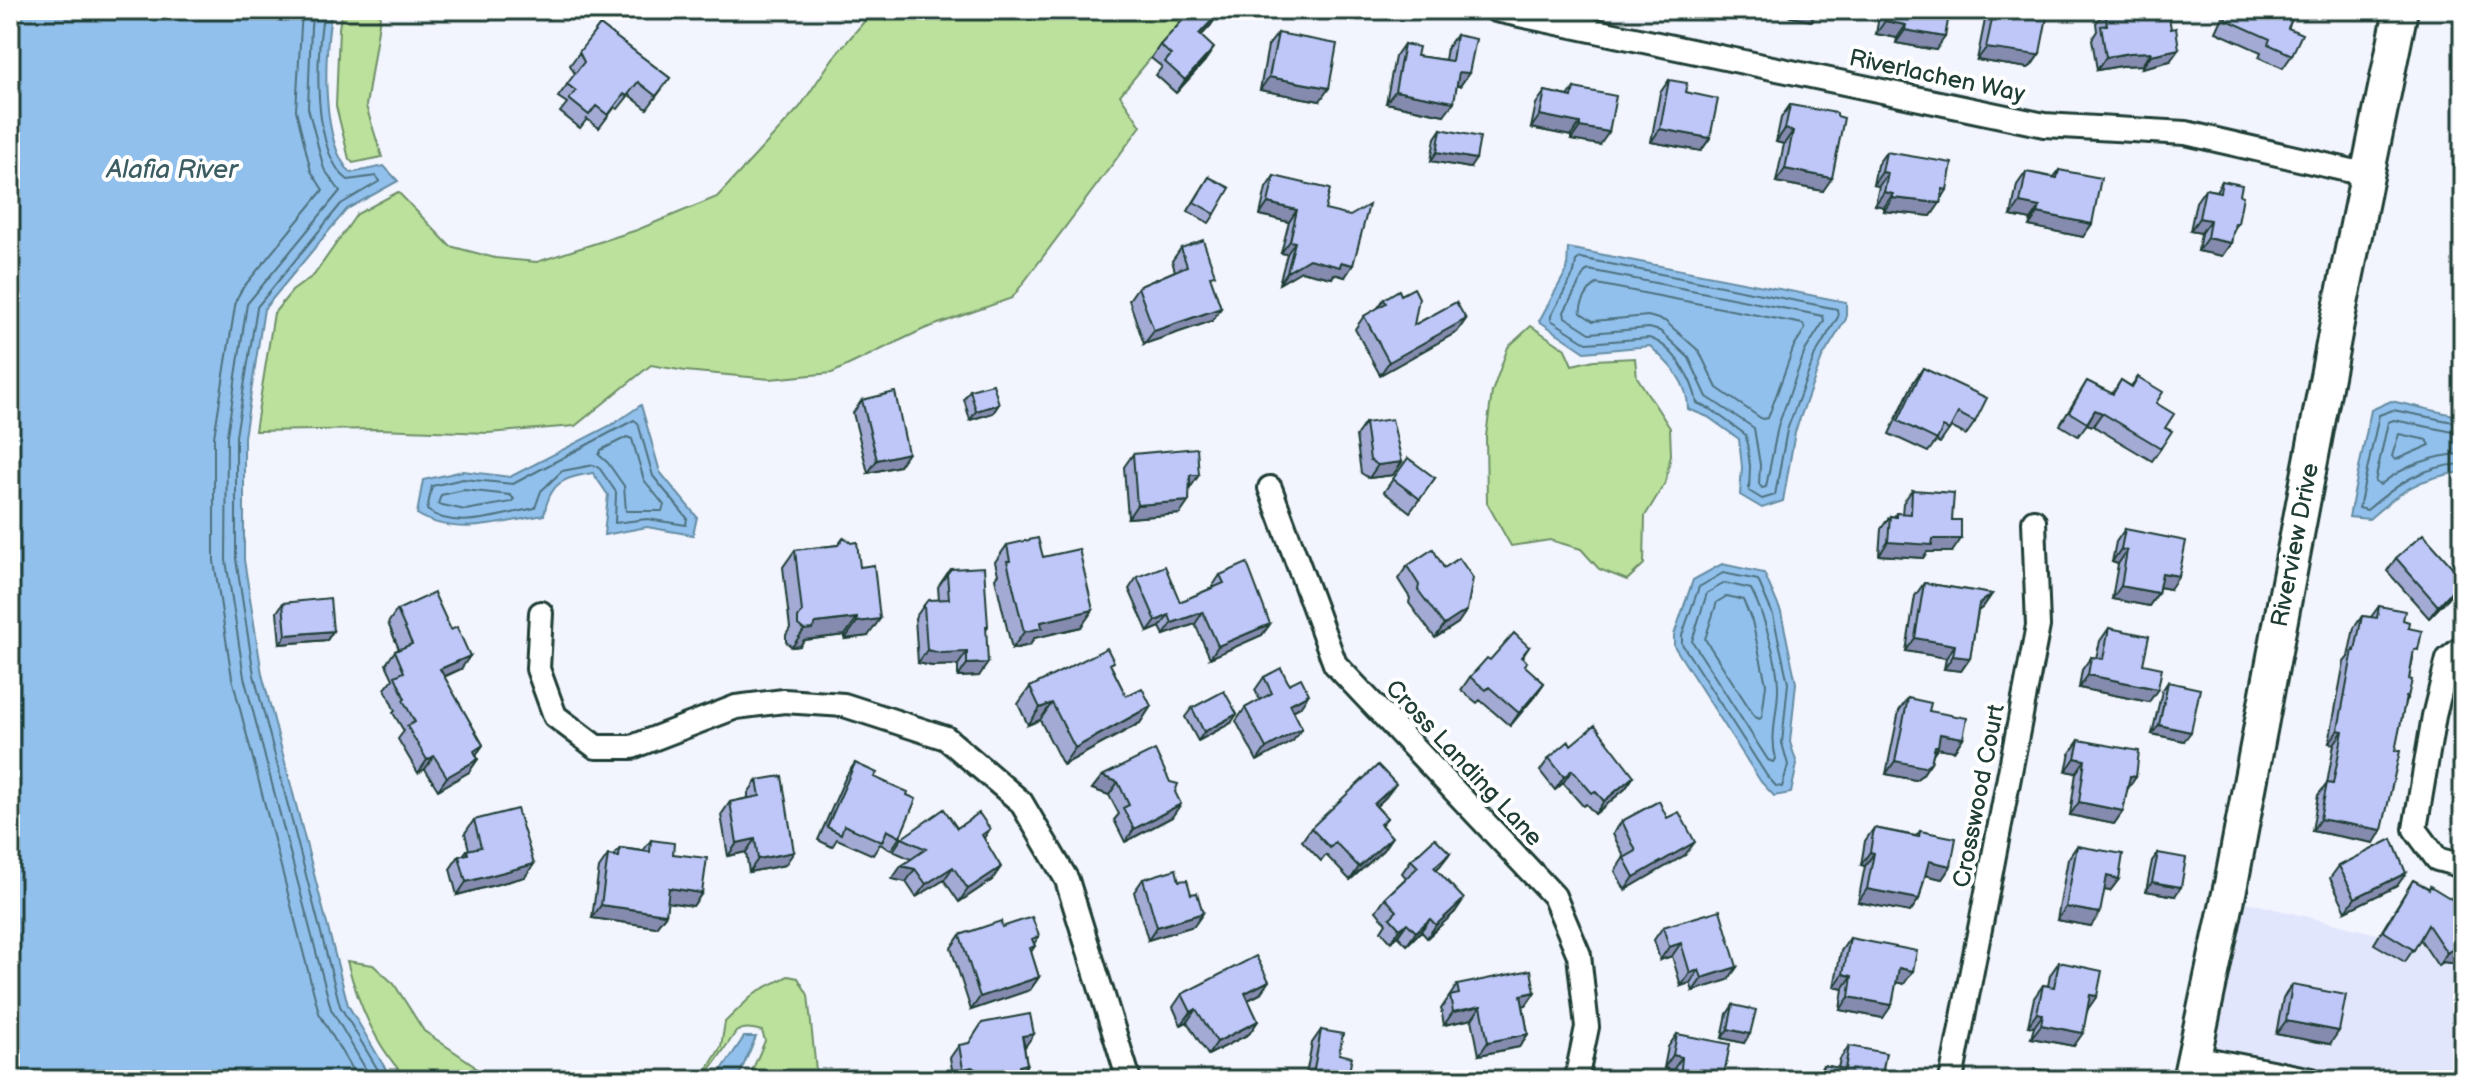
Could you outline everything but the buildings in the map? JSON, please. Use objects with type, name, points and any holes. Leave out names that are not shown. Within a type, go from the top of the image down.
[{"type":"street","name":"Riverlachen Way","points":[[1496,10],[2044,125],[2186,133],[2369,175]]},
{"type":"street","name":"Riverview Drive","points":[[2191,1069],[2231,884],[2335,334],[2401,10]]},
{"type":"street","name":"Cross Landing Lane","points":[[1270,488],[1335,664],[1554,896],[1579,955],[1587,1027],[1576,1080]]},
{"type":"street","name":"Crosswood Court","points":[[1951,1080],[2038,626],[2034,521]]},
{"type":"street","points":[[541,613],[538,669],[555,716],[596,747],[632,747],[736,707],[784,701],[844,705],[946,738],[1021,802],[1067,880],[1129,1080]]},
{"type":"street","points":[[2463,647],[2448,659],[2434,716],[2415,829],[2437,859],[2463,866]]},
{"type":"street","points":[[2191,1069],[2312,1080]]},
{"type":"shaded area","points":[[2230,898],[2463,955],[2463,1080],[2198,1080]]},
{"type":"green space","points":[[342,10],[381,10],[366,106],[382,157],[353,163],[349,159],[336,106]]},
{"type":"green space","points":[[874,10],[1209,10],[1154,54],[1120,95],[1141,126],[1012,298],[924,329],[832,373],[770,379],[651,365],[575,426],[488,433],[379,429],[255,431],[274,313],[292,291],[314,275],[357,214],[398,192],[450,246],[495,258],[537,262],[637,230],[717,197],[800,107],[833,58]]},
{"type":"green space","points":[[1531,326],[1565,349],[1572,365],[1594,360],[1635,358],[1637,377],[1670,428],[1671,455],[1665,483],[1645,516],[1644,564],[1627,580],[1599,569],[1581,549],[1550,540],[1511,546],[1487,503],[1486,436],[1492,392],[1508,347]]},
{"type":"green space","points":[[347,961],[373,965],[394,984],[424,1031],[471,1063],[486,1080],[408,1080],[387,1054],[370,1025]]},
{"type":"green space","points":[[788,976],[798,978],[808,995],[817,1080],[748,1080],[765,1041],[762,1031],[748,1028],[736,1032],[703,1080],[697,1080],[702,1078],[721,1047],[725,1022],[756,992]]},
{"type":"water","name":"Alafia River","points":[[10,10],[332,10],[326,72],[329,119],[334,141],[351,173],[384,166],[398,181],[347,209],[264,309],[244,437],[244,560],[262,674],[348,1005],[395,1080],[10,1080]]},
{"type":"water","points":[[1568,248],[1846,302],[1846,319],[1822,358],[1795,432],[1783,501],[1762,508],[1740,495],[1742,467],[1739,439],[1708,417],[1688,409],[1681,382],[1650,346],[1585,352],[1539,321],[1567,270]]},
{"type":"water","points":[[2391,401],[2463,417],[2463,472],[2434,478],[2412,487],[2369,519],[2349,517],[2371,410]]},
{"type":"water","points":[[641,405],[660,472],[697,517],[693,535],[647,527],[604,535],[608,495],[593,473],[566,480],[554,489],[544,515],[463,527],[432,521],[417,514],[423,480],[463,471],[510,477],[615,423]]},
{"type":"water","points":[[1722,564],[1764,573],[1781,612],[1796,683],[1790,742],[1797,764],[1791,793],[1774,796],[1761,782],[1674,646],[1674,635],[1693,580]]},
{"type":"water","points":[[744,1037],[756,1037],[737,1080],[715,1080]]}]
